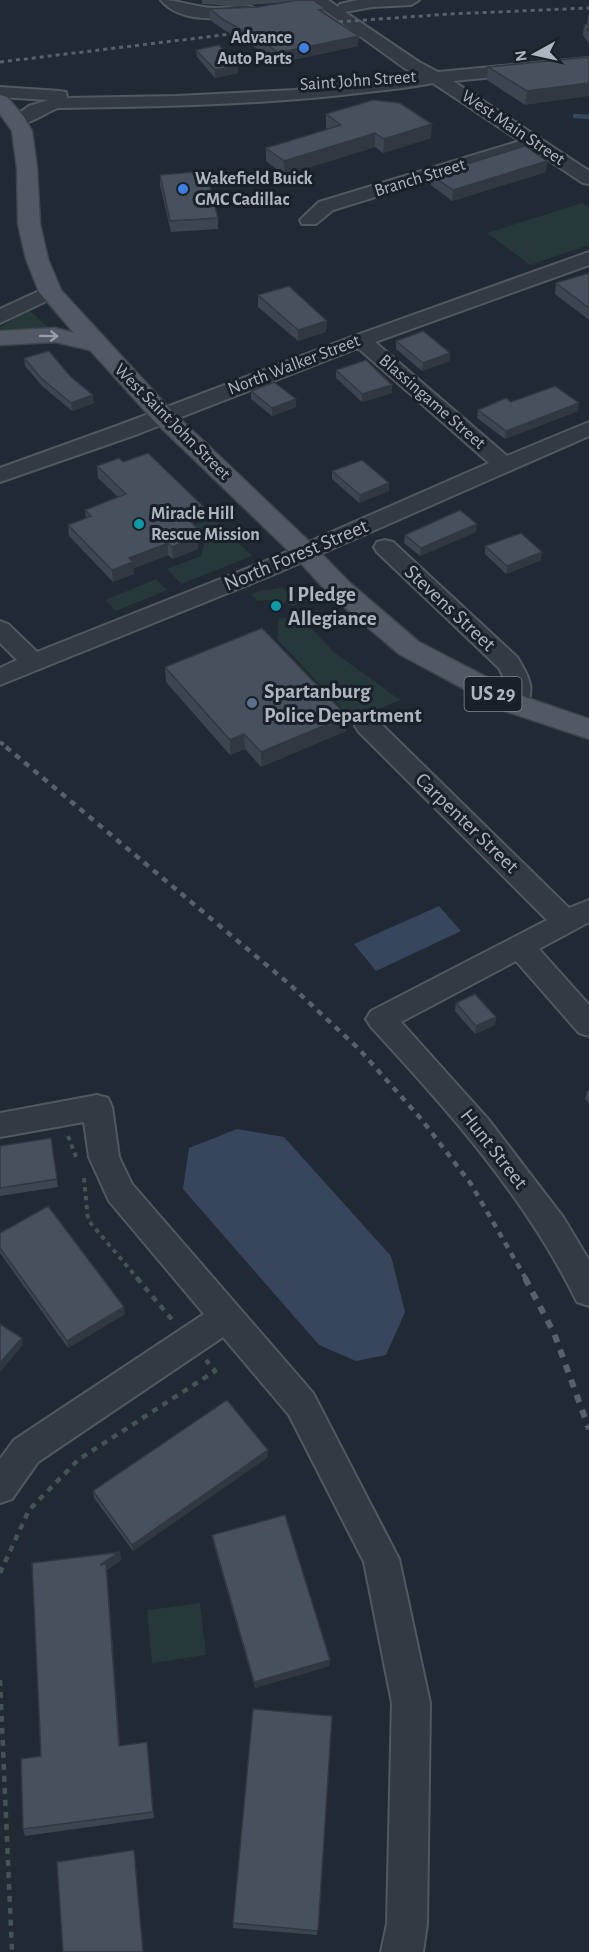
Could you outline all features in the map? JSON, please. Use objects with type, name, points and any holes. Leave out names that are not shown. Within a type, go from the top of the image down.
[{"type":"main road","name":"West Saint John Street","points":[[0,100],[18,121],[22,131],[27,168],[29,224],[37,259],[50,292],[163,416],[305,552],[339,588],[409,648],[488,692],[515,704],[589,729]]},
{"type":"main road","points":[[0,338],[56,335],[97,345]]},
{"type":"street","points":[[169,0],[179,7],[198,12],[216,13],[263,9]]},
{"type":"street","points":[[341,3],[411,0]]},
{"type":"street","name":"West Main Street","points":[[313,1],[414,66],[436,77],[589,179]]},
{"type":"street","name":"West Main Street","points":[[341,3],[431,64],[436,77]]},
{"type":"street","points":[[436,77],[589,63]]},
{"type":"street","name":"Saint John Street","points":[[0,92],[113,97],[174,96],[404,75],[436,77]]},
{"type":"street","name":"Saint John Street","points":[[18,121],[35,110],[57,103],[204,100],[294,95],[413,82],[436,77]]},
{"type":"street","name":"Branch Street","points":[[309,220],[326,206],[535,142]]},
{"type":"street","name":"North Walker Street","points":[[0,476],[361,340],[589,258]]},
{"type":"street","points":[[0,317],[50,292]]},
{"type":"street","name":"Blassingame Street","points":[[361,340],[503,464]]},
{"type":"street","name":"North Forest Street","points":[[0,677],[305,552],[589,428]]},
{"type":"street","name":"Stevens Street","points":[[385,547],[508,663],[518,679],[515,704]]},
{"type":"street","points":[[0,630],[34,663]]},
{"type":"street","name":"Carpenter Street","points":[[368,726],[577,916]]},
{"type":"street","points":[[577,916],[520,947],[589,1025]]},
{"type":"street","name":"Hunt Street","points":[[520,947],[381,1019],[444,1088],[552,1223],[570,1252],[589,1292]]},
{"type":"street","points":[[0,1125],[97,1107],[104,1157],[120,1192],[301,1404],[381,1559],[411,1703],[407,1924],[402,1952]]},
{"type":"street","points":[[0,1487],[26,1451],[189,1340],[228,1317]]},
{"type":"path","points":[[61,1114],[77,1160]]},
{"type":"path","points":[[0,1573],[29,1510],[78,1460],[215,1371],[88,1220],[85,1180],[81,1170]]},
{"type":"path","points":[[0,1680],[12,1952]]},
{"type":"shaded area","points":[[582,203],[589,207],[589,245],[530,265],[487,233]]},
{"type":"shaded area","points":[[29,310],[48,327],[0,330],[0,327]]},
{"type":"shaded area","points":[[213,518],[252,556],[181,584],[167,569],[201,556],[205,540],[191,526]]},
{"type":"shaded area","points":[[156,579],[167,590],[116,611],[105,600]]},
{"type":"shaded area","points":[[281,588],[286,590],[299,604],[292,606],[277,599],[257,601],[251,594],[264,590]]},
{"type":"shaded area","points":[[279,618],[302,619],[335,653],[400,700],[353,720],[277,639]]},
{"type":"shaded area","points":[[200,1603],[206,1655],[152,1663],[147,1610]]},
{"type":"water","points":[[439,906],[461,931],[376,971],[354,944]]},
{"type":"water","points":[[237,1129],[284,1137],[391,1256],[405,1312],[386,1355],[356,1361],[319,1345],[183,1189],[189,1148]]},
{"type":"building","points":[[298,0],[313,0],[326,9],[319,10],[359,36],[278,53],[210,9],[258,7]]},
{"type":"building","points":[[219,45],[238,66],[215,70],[196,50]]},
{"type":"building","points":[[588,57],[589,83],[527,91],[488,67]]},
{"type":"building","points":[[373,100],[400,103],[432,124],[384,139],[375,133],[284,161],[266,148],[341,125],[326,114]]},
{"type":"building","points":[[525,146],[547,161],[453,190],[431,175]]},
{"type":"building","points":[[206,171],[218,218],[170,221],[160,175]]},
{"type":"building","points":[[589,273],[589,308],[556,283]]},
{"type":"building","points":[[289,286],[327,321],[298,330],[258,295]]},
{"type":"building","points":[[423,331],[450,353],[423,363],[396,341]]},
{"type":"building","points":[[49,351],[71,377],[93,395],[71,403],[41,378],[24,358]]},
{"type":"building","points":[[366,360],[392,385],[362,394],[336,370]]},
{"type":"building","points":[[274,382],[296,399],[272,408],[251,391]]},
{"type":"building","points":[[555,386],[579,403],[506,431],[478,410],[506,398],[511,402]]},
{"type":"building","name":"Miracle Hill Rescue Mission","points":[[148,453],[203,506],[183,514],[197,528],[190,530],[198,537],[172,547],[168,543],[129,558],[133,562],[112,570],[68,525],[91,516],[85,510],[126,494],[97,466],[119,458],[123,462]]},
{"type":"building","points":[[362,460],[389,483],[360,495],[332,471]]},
{"type":"building","points":[[460,510],[477,524],[421,548],[405,535]]},
{"type":"building","points":[[521,533],[542,552],[507,566],[485,546]]},
{"type":"building","name":"Spartanburg Police Department","points":[[262,628],[347,716],[261,752],[244,734],[230,740],[165,667]]},
{"type":"building","points":[[475,994],[496,1017],[476,1026],[456,1003]]},
{"type":"building","points":[[51,1138],[57,1179],[0,1188],[0,1146]]},
{"type":"building","points":[[48,1206],[124,1307],[67,1341],[0,1248],[0,1233]]},
{"type":"building","points":[[0,1324],[22,1338],[0,1363]]},
{"type":"building","points":[[227,1400],[268,1450],[132,1545],[93,1491]]},
{"type":"building","points":[[285,1515],[330,1660],[254,1682],[212,1535]]},
{"type":"building","points":[[120,1552],[100,1565],[106,1564],[119,1746],[147,1742],[153,1812],[23,1829],[21,1759],[41,1756],[32,1563]]},
{"type":"building","points":[[253,1709],[332,1716],[318,1931],[233,1923]]},
{"type":"building","points":[[134,1850],[143,1952],[63,1952],[57,1862]]},
{"type":"waterway","points":[[575,116],[589,117]]},
{"type":"railway","points":[[323,23],[450,14],[589,8]]},
{"type":"railway","points":[[0,62],[248,32]]},
{"type":"railway","points":[[0,742],[8,748]]},
{"type":"railway","points":[[6,747],[288,983],[360,1050],[422,1120],[471,1184],[526,1279]]},
{"type":"railway","points":[[525,1278],[554,1333],[589,1429]]},
{"type":"place","name":"Advance Auto Parts","points":[[304,48]]},
{"type":"place","name":"Wakefield Buick GMC Cadillac","points":[[183,189]]},
{"type":"place","name":"Miracle Hill Rescue Mission","points":[[139,524]]},
{"type":"place","name":"I Pledge Allegiance","points":[[276,606]]},
{"type":"place","name":"Spartanburg Police Department","points":[[252,703]]}]
